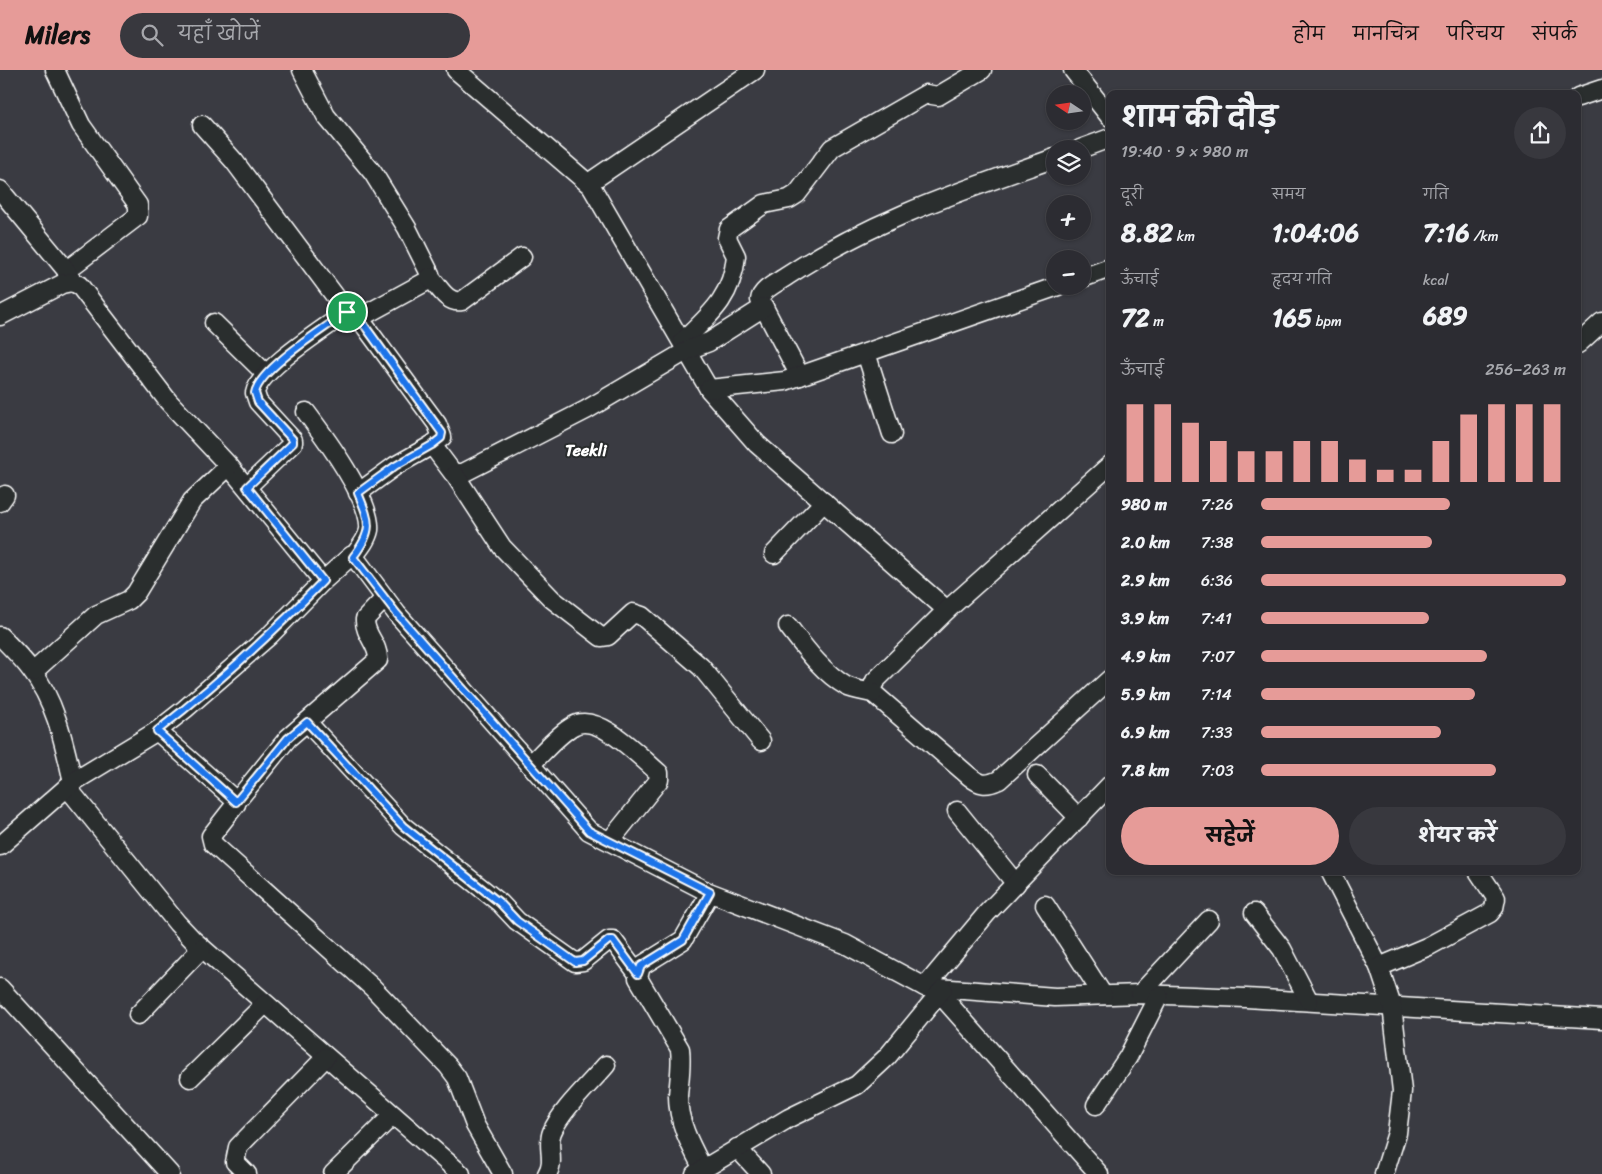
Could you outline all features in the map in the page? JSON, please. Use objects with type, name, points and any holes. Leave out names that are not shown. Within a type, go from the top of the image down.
[{"type":"street","points":[[0,316],[62,284],[138,216],[140,212],[138,205],[76,118],[55,70]]},
{"type":"street","points":[[302,70],[326,116],[363,158],[382,186],[429,269],[430,277],[448,299],[454,302],[462,301],[522,257]]},
{"type":"street","points":[[456,70],[591,186],[686,345],[709,389],[757,444],[947,610]]},
{"type":"street","points":[[591,186],[593,180],[755,70]]},
{"type":"street","points":[[456,475],[586,410],[686,345],[718,308],[724,298],[736,256],[727,238],[730,229],[764,204],[794,196],[832,148],[926,94],[938,96],[982,70]]},
{"type":"street","points":[[1073,70],[1106,112]]},
{"type":"street","points":[[1581,96],[1602,89]]},
{"type":"street","points":[[202,125],[234,161],[362,322],[437,424],[442,437],[432,445],[395,466],[358,493]]},
{"type":"street","points":[[1091,145],[1106,139]]},
{"type":"street","points":[[800,376],[760,297],[765,291],[814,258],[870,228],[916,207],[1046,161]]},
{"type":"street","points":[[0,190],[70,277],[83,290],[168,401],[229,466],[323,581]]},
{"type":"street","points":[[1091,275],[1106,269]]},
{"type":"street","points":[[247,487],[293,443],[256,398],[256,389],[266,374],[354,314],[427,281],[430,277]]},
{"type":"street","points":[[709,389],[785,381],[1046,290]]},
{"type":"street","points":[[686,345],[709,342],[764,306]]},
{"type":"street","points":[[1581,341],[1602,322]]},
{"type":"street","points":[[214,323],[266,374]]},
{"type":"street","points":[[866,353],[892,434]]},
{"type":"street","points":[[3,838],[70,784],[157,731],[263,642],[323,581],[349,557],[353,557],[364,543],[368,532],[369,519],[358,493],[331,445],[306,412]]},
{"type":"street","points":[[432,445],[456,475],[502,547],[552,599],[601,637],[608,636],[633,613],[642,616],[701,667],[761,740]]},
{"type":"street","points":[[33,672],[96,615],[130,600],[192,501],[229,466]]},
{"type":"street","points":[[873,693],[872,688],[875,681],[947,610],[1106,469]]},
{"type":"street","points":[[774,554],[824,502]]},
{"type":"street","points":[[353,557],[385,598],[589,831],[710,892],[845,944],[936,990],[1099,1174]]},
{"type":"street","points":[[385,598],[365,619],[366,630],[374,642],[378,660],[288,738],[211,836],[213,844],[373,988],[448,1066],[457,1078],[475,1125],[502,1174]]},
{"type":"street","points":[[788,626],[816,662],[847,687],[873,693],[977,783],[987,786],[999,780],[1106,683]]},
{"type":"street","points":[[0,636],[33,672],[47,697],[63,736],[70,784],[177,923],[265,1004],[461,1174]]},
{"type":"street","points":[[307,722],[403,826],[500,903],[517,921],[575,962],[583,961],[609,940],[613,940],[638,974],[642,985],[680,1049],[682,1062],[678,1096],[680,1116],[699,1172],[789,1118],[857,1085],[887,1058],[936,990],[987,913],[1106,789]]},
{"type":"street","points":[[530,765],[574,726],[591,723],[603,728],[659,773],[660,780],[610,841]]},
{"type":"street","points":[[157,731],[236,802]]},
{"type":"street","points":[[1037,775],[1079,818]]},
{"type":"street","points":[[957,811],[1016,884]]},
{"type":"street","points":[[1332,875],[1379,967],[1392,1006],[1402,1091],[1397,1133],[1384,1174]]},
{"type":"street","points":[[1379,967],[1429,946],[1490,913],[1494,908],[1496,898],[1481,875]]},
{"type":"street","points":[[638,974],[641,966],[683,940],[710,892]]},
{"type":"street","points":[[1045,905],[1103,995]]},
{"type":"street","points":[[1254,913],[1282,949],[1309,1001]]},
{"type":"street","points":[[1140,994],[1209,920]]},
{"type":"street","points":[[138,1014],[202,948]]},
{"type":"street","points":[[0,988],[170,1174]]},
{"type":"street","points":[[936,990],[1055,997],[1140,994],[1309,1001],[1602,1019]]},
{"type":"street","points":[[1096,1105],[1128,1058],[1159,996]]},
{"type":"street","points":[[190,1078],[265,1004]]},
{"type":"street","points":[[247,1174],[235,1162],[238,1147],[326,1057]]},
{"type":"street","points":[[547,1174],[552,1163],[549,1142],[554,1127],[606,1065]]},
{"type":"street","points":[[333,1174],[393,1115]]},
{"type":"street","points":[[737,1148],[761,1174]]},
{"type":"district","name":"Teekli","points":[[586,450]]},
{"type":"route","points":[[347,312],[354,312],[362,316],[362,322],[442,433],[442,437],[432,445],[395,466],[358,493],[369,519],[368,532],[364,543],[353,557],[397,614],[589,831],[710,892],[691,929],[683,940],[641,966],[638,974],[615,941],[611,939],[583,961],[575,962],[517,921],[500,903],[403,826],[307,722],[288,738],[236,802],[235,799],[157,731],[227,674],[270,635],[323,581],[247,487],[293,443],[293,440],[258,402],[255,393],[266,374],[278,363],[347,312]]}]
